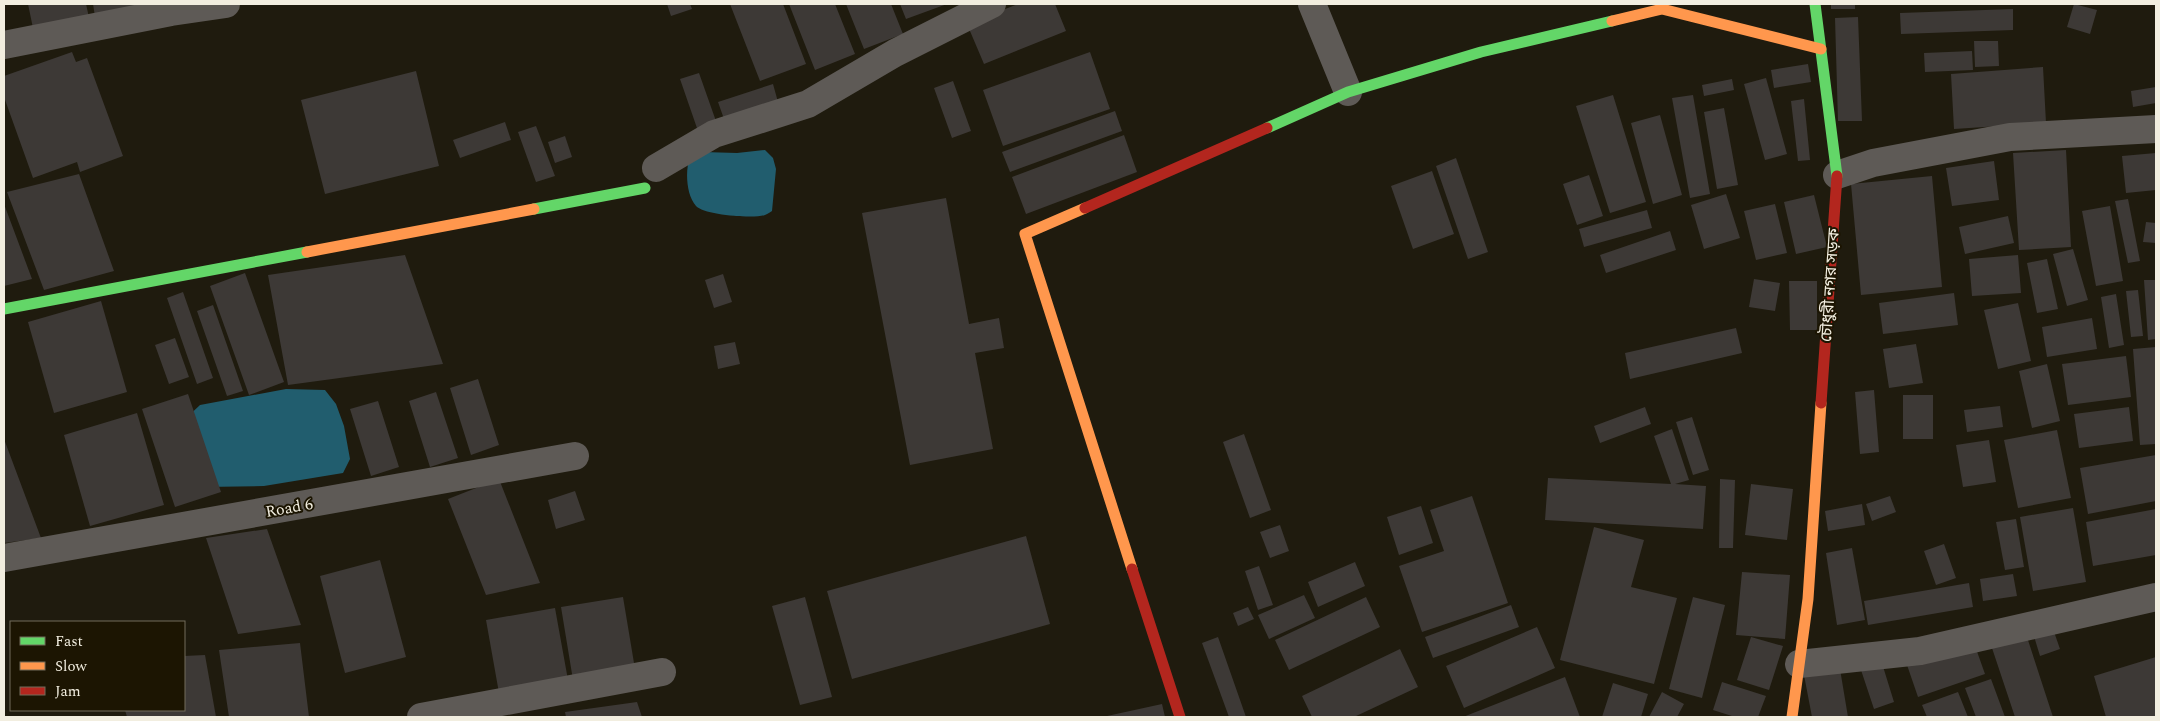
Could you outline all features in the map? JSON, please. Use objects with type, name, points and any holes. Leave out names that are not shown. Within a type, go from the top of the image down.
[{"type":"street","points":[[4,45],[171,8],[226,4]]},
{"type":"street","points":[[4,309],[650,178],[714,134],[808,104],[895,54],[992,4]]},
{"type":"street","points":[[1312,4],[1348,92]]},
{"type":"street","name":"চৌধুরী নগর সড়ক","points":[[1792,717],[1808,599],[1837,175],[1815,4]]},
{"type":"street","points":[[1180,717],[1024,234],[1348,92],[1481,52],[1662,9],[1821,49]]},
{"type":"street","points":[[1837,175],[1874,163],[2010,137],[2156,129]]},
{"type":"street","name":"Road 6","points":[[4,558],[575,456]]},
{"type":"street","points":[[1800,664],[1920,651],[2156,597]]},
{"type":"street","points":[[421,717],[662,672]]},
{"type":"water","points":[[765,150],[773,158],[776,169],[772,211],[766,215],[740,216],[709,212],[696,206],[690,196],[687,182],[687,169],[690,157],[703,152],[737,153]]},
{"type":"water","points":[[286,389],[325,390],[336,404],[344,426],[350,459],[343,473],[264,486],[203,487],[181,423],[200,405]]},
{"type":"building","points":[[28,4],[86,4],[90,22],[34,33]]},
{"type":"building","points":[[93,4],[151,4],[96,23]]},
{"type":"building","points":[[667,4],[690,4],[692,9],[671,16]]},
{"type":"building","points":[[730,4],[783,4],[806,64],[760,81]]},
{"type":"building","points":[[789,4],[835,4],[855,54],[815,70]]},
{"type":"building","points":[[846,4],[891,4],[903,34],[864,49]]},
{"type":"building","points":[[900,4],[947,4],[906,19]]},
{"type":"building","points":[[1018,4],[1055,4],[1066,31],[984,64],[967,24]]},
{"type":"building","points":[[1831,4],[1855,4],[1855,9],[1831,9]]},
{"type":"building","points":[[2074,4],[2097,10],[2090,34],[2067,27]]},
{"type":"building","points":[[2013,9],[2013,30],[1901,34],[1900,13]]},
{"type":"building","points":[[1858,17],[1862,121],[1838,121],[1835,18]]},
{"type":"building","points":[[1974,41],[1998,41],[1999,66],[1975,67]]},
{"type":"building","points":[[1972,51],[1973,70],[1925,72],[1924,53]]},
{"type":"building","points":[[72,52],[76,62],[87,58],[123,156],[80,172],[77,162],[33,178],[4,97],[4,76]]},
{"type":"building","points":[[1090,52],[1110,109],[1003,146],[983,90]]},
{"type":"building","points":[[1808,64],[1811,82],[1774,88],[1771,70]]},
{"type":"building","points":[[2043,67],[2046,123],[1954,129],[1951,74]]},
{"type":"building","points":[[416,71],[439,166],[325,194],[301,100]]},
{"type":"building","points":[[699,73],[717,124],[698,131],[680,79]]},
{"type":"building","points":[[1766,78],[1787,154],[1765,160],[1744,84]]},
{"type":"building","points":[[1732,79],[1734,90],[1704,96],[1702,85]]},
{"type":"building","points":[[953,81],[971,131],[952,138],[934,88]]},
{"type":"building","points":[[773,84],[778,102],[724,119],[718,102]]},
{"type":"building","points":[[2156,87],[2156,103],[2133,107],[2131,91]]},
{"type":"building","points":[[1613,95],[1646,202],[1610,213],[1576,106]]},
{"type":"building","points":[[1693,95],[1710,194],[1690,198],[1672,98]]},
{"type":"building","points":[[1804,99],[1810,160],[1798,161],[1791,101]]},
{"type":"building","points":[[1724,108],[1738,185],[1717,189],[1704,112]]},
{"type":"building","points":[[1115,111],[1122,131],[1010,172],[1002,152]]},
{"type":"building","points":[[1660,115],[1682,195],[1653,204],[1631,123]]},
{"type":"building","points":[[505,122],[511,140],[460,158],[453,140]]},
{"type":"building","points":[[536,126],[555,176],[536,182],[518,132]]},
{"type":"building","points":[[1124,135],[1137,172],[1026,214],[1012,177]]},
{"type":"building","points":[[565,136],[572,157],[555,163],[548,142]]},
{"type":"building","points":[[2066,150],[2071,247],[2019,250],[2013,153]]},
{"type":"building","points":[[2156,153],[2156,190],[2126,193],[2122,156]]},
{"type":"building","points":[[1456,158],[1488,252],[1468,259],[1436,166]]},
{"type":"building","points":[[1994,161],[1999,200],[1952,206],[1946,168]]},
{"type":"building","points":[[1432,171],[1454,234],[1413,249],[1391,186]]},
{"type":"building","points":[[79,174],[114,271],[44,290],[7,192]]},
{"type":"building","points":[[1589,175],[1603,216],[1577,225],[1563,184]]},
{"type":"building","points":[[1932,176],[1942,287],[1861,295],[1851,184]]},
{"type":"building","points":[[1726,194],[1740,238],[1704,249],[1691,205]]},
{"type":"building","points":[[1814,195],[1827,247],[1796,254],[1784,202]]},
{"type":"building","points":[[946,198],[969,324],[999,318],[1004,348],[975,353],[993,449],[910,465],[862,213]]},
{"type":"building","points":[[2128,199],[2140,261],[2128,263],[2115,201]]},
{"type":"building","points":[[4,204],[32,279],[4,286]]},
{"type":"building","points":[[1775,204],[1787,253],[1756,260],[1744,211]]},
{"type":"building","points":[[2110,206],[2123,281],[2096,286],[2082,211]]},
{"type":"building","points":[[1647,210],[1652,228],[1584,247],[1579,229]]},
{"type":"building","points":[[2008,216],[2014,243],[1965,254],[1959,227]]},
{"type":"building","points":[[2146,222],[2156,223],[2156,243],[2143,242]]},
{"type":"building","points":[[1670,231],[1676,250],[1606,273],[1600,255]]},
{"type":"building","points":[[2073,249],[2088,300],[2067,306],[2053,254]]},
{"type":"building","points":[[405,255],[443,364],[288,385],[268,275]]},
{"type":"building","points":[[2018,255],[2021,293],[1972,296],[1969,259]]},
{"type":"building","points":[[2047,259],[2058,309],[2037,313],[2027,263]]},
{"type":"building","points":[[245,273],[284,382],[249,395],[210,286]]},
{"type":"building","points":[[723,274],[732,302],[714,308],[705,280]]},
{"type":"building","points":[[1754,279],[1780,283],[1775,311],[1749,307]]},
{"type":"building","points":[[2144,280],[2156,280],[2156,339],[2148,340]]},
{"type":"building","points":[[1789,281],[1817,281],[1817,330],[1790,330]]},
{"type":"building","points":[[2138,290],[2143,336],[2131,337],[2126,291]]},
{"type":"building","points":[[183,292],[213,378],[197,384],[167,298]]},
{"type":"building","points":[[1954,293],[1958,325],[1883,334],[1879,303]]},
{"type":"building","points":[[2116,294],[2124,345],[2109,348],[2101,297]]},
{"type":"building","points":[[101,301],[127,392],[54,413],[28,322]]},
{"type":"building","points":[[2018,303],[2031,361],[1998,369],[1984,310]]},
{"type":"building","points":[[213,305],[243,391],[227,396],[197,311]]},
{"type":"building","points":[[2092,318],[2097,349],[2047,357],[2042,327]]},
{"type":"building","points":[[1736,328],[1742,353],[1630,379],[1625,353]]},
{"type":"building","points":[[175,338],[189,377],[169,384],[155,345]]},
{"type":"building","points":[[735,342],[740,364],[718,369],[714,346]]},
{"type":"building","points":[[1916,344],[1923,383],[1889,388],[1883,349]]},
{"type":"building","points":[[2156,347],[2156,444],[2140,445],[2133,349]]},
{"type":"building","points":[[2126,356],[2131,397],[2068,405],[2062,364]]},
{"type":"building","points":[[2047,364],[2060,421],[2032,428],[2019,371]]},
{"type":"building","points":[[478,379],[499,445],[471,455],[450,388]]},
{"type":"building","points":[[1874,390],[1879,452],[1860,454],[1855,392]]},
{"type":"building","points":[[436,392],[458,458],[430,467],[409,401]]},
{"type":"building","points":[[188,394],[221,492],[175,507],[142,409]]},
{"type":"building","points":[[1903,395],[1933,395],[1933,439],[1903,439]]},
{"type":"building","points":[[378,401],[399,467],[371,476],[350,409]]},
{"type":"building","points":[[2000,406],[2003,427],[1967,432],[1964,410]]},
{"type":"building","points":[[1645,407],[1651,424],[1600,443],[1594,426]]},
{"type":"building","points":[[2129,407],[2133,441],[2079,448],[2074,414]]},
{"type":"building","points":[[137,413],[164,505],[90,526],[64,435]]},
{"type":"building","points":[[1692,417],[1709,470],[1693,475],[1676,422]]},
{"type":"building","points":[[1672,429],[1689,480],[1675,484],[1706,486],[1703,529],[1545,520],[1548,478],[1671,484],[1654,436]]},
{"type":"building","points":[[2057,430],[2071,498],[2018,508],[2004,440]]},
{"type":"building","points":[[1244,434],[1271,510],[1250,518],[1223,442]]},
{"type":"building","points":[[4,439],[41,538],[4,543]]},
{"type":"building","points":[[1989,440],[1996,482],[1963,487],[1956,445]]},
{"type":"building","points":[[2156,455],[2156,501],[2088,514],[2080,468]]},
{"type":"building","points":[[499,479],[540,583],[486,595],[448,499]]},
{"type":"building","points":[[1720,479],[1735,480],[1733,548],[1719,548]]},
{"type":"building","points":[[1751,484],[1793,489],[1787,540],[1745,535]]},
{"type":"building","points":[[575,491],[585,520],[556,529],[548,500]]},
{"type":"building","points":[[1472,496],[1508,603],[1422,632],[1399,566],[1444,551],[1430,510]]},
{"type":"building","points":[[1890,496],[1896,512],[1872,521],[1866,504]]},
{"type":"building","points":[[1862,504],[1865,525],[1828,531],[1825,511]]},
{"type":"building","points":[[1421,506],[1433,543],[1399,555],[1387,517]]},
{"type":"building","points":[[2073,508],[2086,582],[2033,591],[2020,517]]},
{"type":"building","points":[[2156,509],[2156,555],[2093,566],[2086,522]]},
{"type":"building","points":[[2016,519],[2024,567],[2005,570],[1996,522]]},
{"type":"building","points":[[1280,525],[1289,551],[1270,558],[1260,532]]},
{"type":"building","points":[[1594,527],[1644,540],[1631,587],[1677,598],[1654,684],[1560,660]]},
{"type":"building","points":[[267,529],[301,625],[238,634],[206,538]]},
{"type":"building","points":[[1026,536],[1050,624],[852,679],[827,591]]},
{"type":"building","points":[[1944,544],[1956,578],[1936,585],[1924,551]]},
{"type":"building","points":[[1852,548],[1865,620],[1837,625],[1826,553]]},
{"type":"building","points":[[380,560],[406,657],[345,673],[320,576]]},
{"type":"building","points":[[1355,562],[1365,586],[1318,607],[1308,582]]},
{"type":"building","points":[[1259,566],[1273,605],[1258,610],[1245,571]]},
{"type":"building","points":[[1742,572],[1790,575],[1785,639],[1736,635]]},
{"type":"building","points":[[2013,574],[2017,596],[1983,601],[1980,579]]},
{"type":"building","points":[[1969,583],[1973,607],[1868,625],[1864,601]]},
{"type":"building","points":[[1304,595],[1315,618],[1269,639],[1258,615]]},
{"type":"building","points":[[623,597],[635,669],[573,680],[561,607]]},
{"type":"building","points":[[805,597],[832,697],[800,705],[772,606]]},
{"type":"building","points":[[1366,597],[1380,627],[1289,670],[1275,640]]},
{"type":"building","points":[[1693,597],[1725,605],[1702,698],[1669,689]]},
{"type":"building","points":[[1511,605],[1519,627],[1433,658],[1425,637]]},
{"type":"building","points":[[1248,607],[1254,619],[1238,626],[1233,613]]},
{"type":"building","points":[[555,608],[568,680],[499,693],[486,620]]},
{"type":"building","points":[[2052,626],[2060,649],[2040,656],[2033,633]]},
{"type":"building","points":[[1537,627],[1555,668],[1464,708],[1446,666]]},
{"type":"building","points":[[2026,634],[2053,717],[2015,717],[1991,645]]},
{"type":"building","points":[[1218,637],[1246,717],[1229,717],[1202,643]]},
{"type":"building","points":[[1751,637],[1783,646],[1769,690],[1737,680]]},
{"type":"building","points":[[300,643],[309,717],[229,717],[219,650]]},
{"type":"building","points":[[1974,643],[1985,674],[1918,697],[1907,665]]},
{"type":"building","points":[[1400,649],[1418,687],[1354,717],[1312,717],[1302,696]]},
{"type":"building","points":[[205,655],[216,717],[127,717],[125,711],[185,711],[185,656]]},
{"type":"building","points":[[2156,657],[2156,717],[2106,717],[2094,676]]},
{"type":"building","points":[[1881,660],[1894,702],[1874,709],[1860,667]]},
{"type":"building","points":[[1840,669],[1848,717],[1812,717],[1804,675]]},
{"type":"building","points":[[1565,677],[1580,717],[1463,717]]},
{"type":"building","points":[[1991,679],[2005,717],[1976,717],[1965,688]]},
{"type":"building","points":[[1722,682],[1766,696],[1758,717],[1735,717],[1713,710]]},
{"type":"building","points":[[1613,683],[1648,694],[1641,717],[1602,717]]},
{"type":"building","points":[[1662,692],[1684,704],[1677,717],[1649,717]]},
{"type":"building","points":[[1958,692],[1968,717],[1927,717],[1922,705]]},
{"type":"building","points":[[637,702],[642,717],[566,717],[565,712]]},
{"type":"building","points":[[1162,704],[1165,717],[1107,717],[1107,716]]},
{"type":"traffic: fast","points":[[1815,4],[1837,176]]},
{"type":"traffic: fast","points":[[1267,128],[1348,92],[1481,52],[1612,21]]},
{"type":"traffic: fast","points":[[534,209],[645,188]]},
{"type":"traffic: fast","points":[[4,309],[307,252]]},
{"type":"traffic: slow","points":[[1612,21],[1662,9],[1821,49]]},
{"type":"traffic: slow","points":[[1085,208],[1025,234],[1132,569]]},
{"type":"traffic: slow","points":[[307,252],[534,209]]},
{"type":"traffic: slow","points":[[1792,717],[1808,599],[1821,403]]},
{"type":"traffic: jam","points":[[1085,208],[1267,128]]},
{"type":"traffic: jam","points":[[1821,403],[1837,176]]},
{"type":"traffic: jam","points":[[1132,569],[1180,717]]}]
